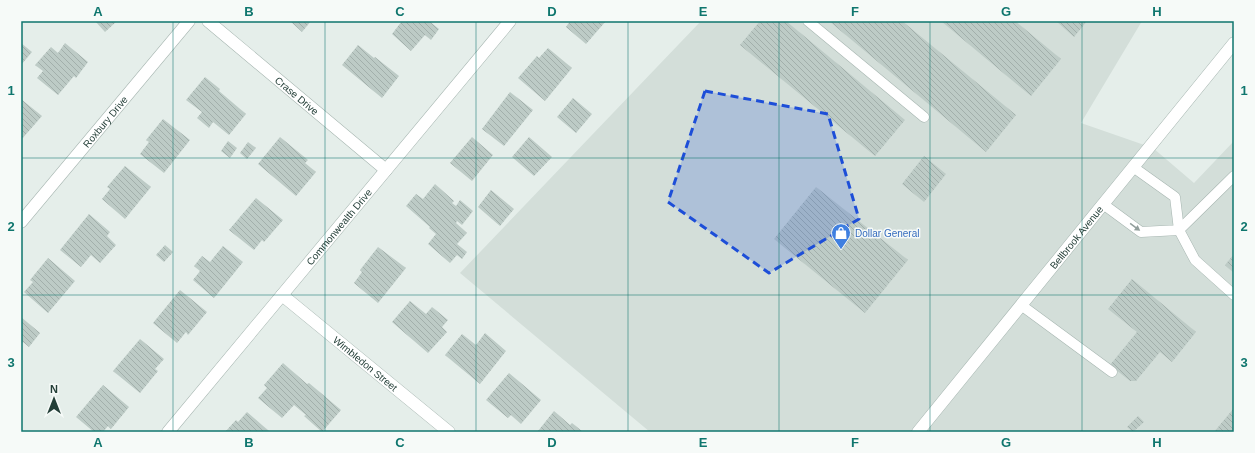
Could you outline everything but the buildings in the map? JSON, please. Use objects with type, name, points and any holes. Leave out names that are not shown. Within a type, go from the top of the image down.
[{"type":"street","name":"Roxbury Drive","points":[[21,222],[189,21]]},
{"type":"street","name":"Crase Drive","points":[[208,21],[386,170]]},
{"type":"street","name":"Commonwealth Drive","points":[[168,432],[510,21]]},
{"type":"street","name":"Bellbrook Avenue","points":[[918,432],[1234,43]]},
{"type":"street","name":"Wimbledon Street","points":[[282,296],[449,432]]},
{"type":"lane","points":[[808,21],[924,117]]},
{"type":"lane","points":[[1133,167],[1175,197],[1179,230],[1195,260],[1234,295]]},
{"type":"lane","points":[[1103,204],[1141,232],[1179,230],[1234,176]]},
{"type":"lane","points":[[1021,306],[1112,372]]},
{"type":"highlighted area","points":[[705,91],[828,114],[859,219],[769,273],[668,202]]},
{"type":"shaded area","points":[[701,21],[1142,21],[1081,123],[1153,148],[1194,183],[1234,141],[1234,432],[650,432],[460,273]]},
{"type":"place","name":"Dollar General","points":[[841,250]]}]
